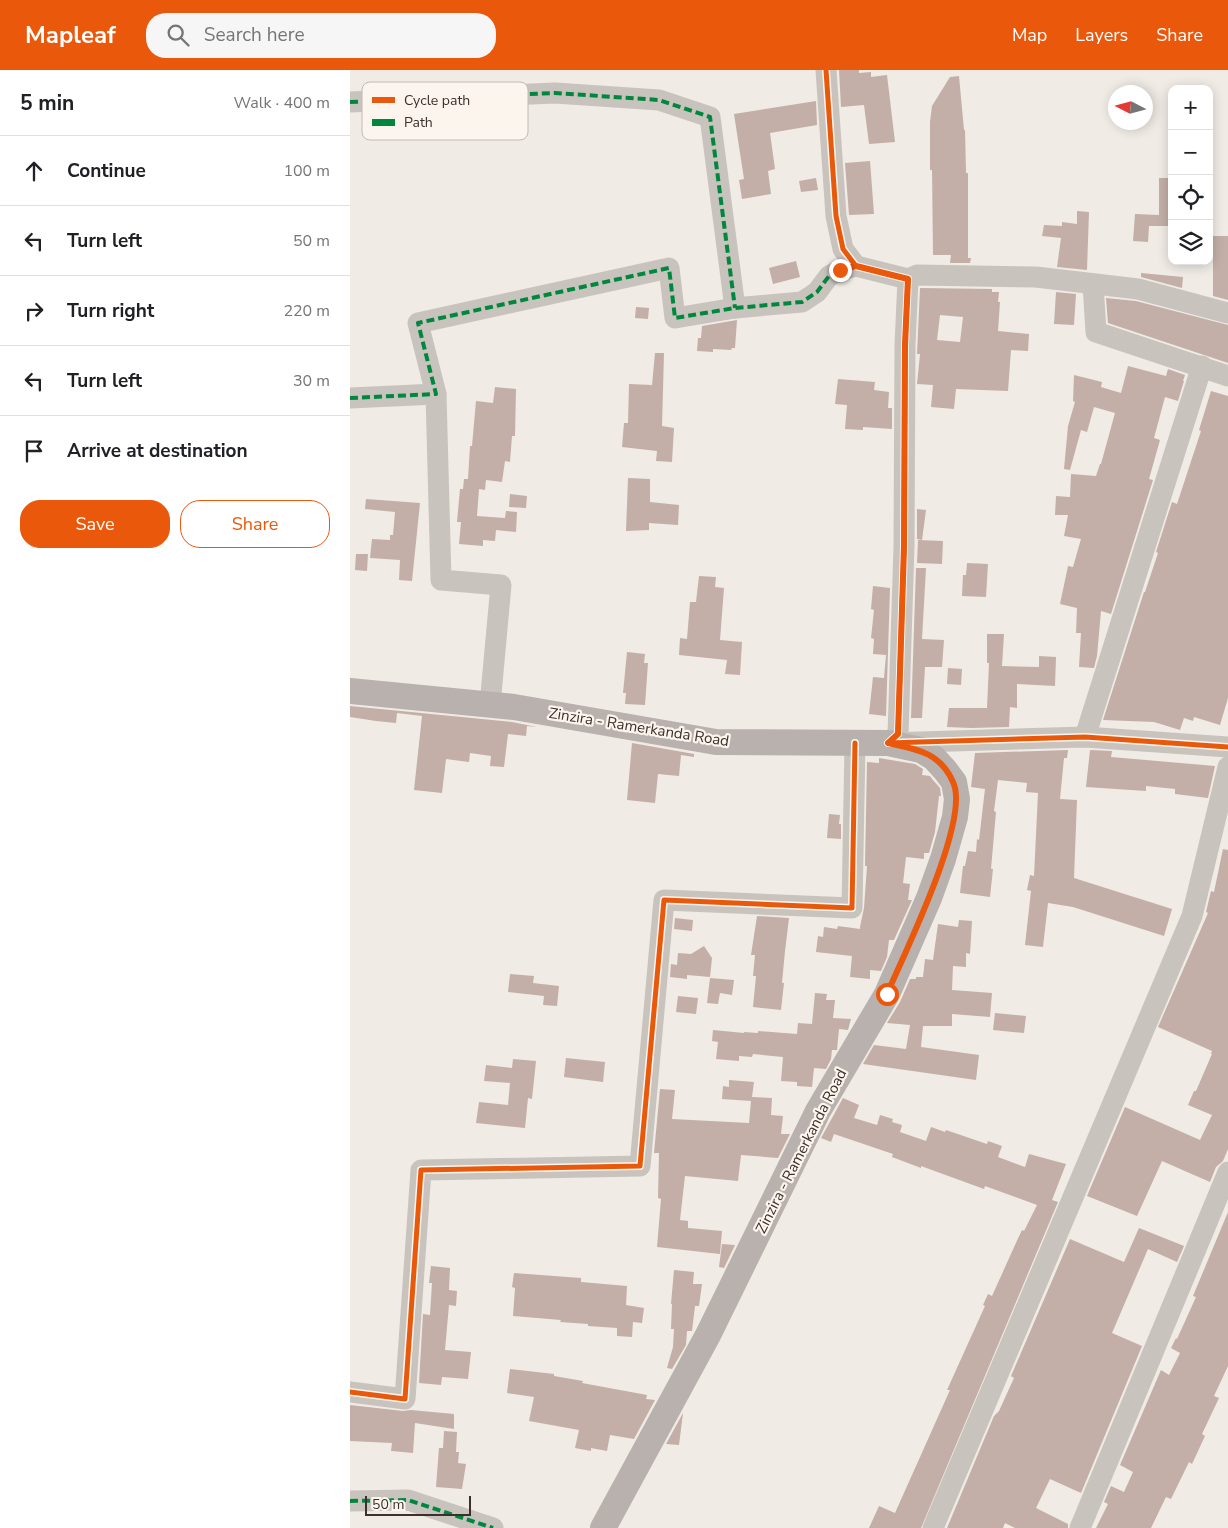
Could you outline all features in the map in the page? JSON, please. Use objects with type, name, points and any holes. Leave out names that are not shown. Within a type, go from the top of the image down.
[{"type":"main road","name":"Zinzira - Ramerkanda Road","points":[[350,691],[514,707],[716,742],[888,743],[921,750],[934,758],[954,782],[958,799],[955,818],[943,859],[887,994],[818,1111],[708,1335],[603,1528]]},
{"type":"street","points":[[826,70],[836,216],[843,249],[856,266]]},
{"type":"street","points":[[528,93],[555,92],[659,100],[710,117],[735,308]]},
{"type":"street","points":[[490,705],[501,585],[440,580],[436,394],[418,324],[669,268],[675,318],[735,308],[802,302],[817,292],[829,276],[840,270],[856,266],[908,279],[917,275],[1026,277],[1138,289],[1228,313]]},
{"type":"street","points":[[888,743],[898,734],[904,547],[905,345],[908,279]]},
{"type":"street","points":[[1093,284],[1096,332],[1228,376]]},
{"type":"street","points":[[1085,737],[1202,366]]},
{"type":"street","points":[[350,398],[436,394]]},
{"type":"street","points":[[888,743],[1085,737],[1228,747]]},
{"type":"street","points":[[350,1392],[405,1399],[421,1170],[640,1166],[664,900],[852,908],[855,743]]},
{"type":"street","points":[[933,1528],[1192,916],[1228,766]]},
{"type":"street","points":[[1080,1528],[1228,1172]]},
{"type":"street","points":[[350,1501],[408,1500],[493,1528]]},
{"type":"building","points":[[839,70],[859,70],[859,73],[871,72],[871,77],[887,75],[895,142],[869,144],[864,105],[841,107]]},
{"type":"building","points":[[959,76],[965,130],[966,173],[968,173],[968,258],[971,258],[970,263],[950,263],[951,255],[933,255],[932,170],[930,170],[932,106],[950,77]]},
{"type":"building","points":[[816,101],[817,125],[770,133],[775,169],[768,171],[771,194],[742,199],[739,180],[744,179],[734,114]]},
{"type":"building","points":[[870,161],[874,214],[849,215],[845,163]]},
{"type":"building","points":[[816,178],[818,190],[801,192],[799,181]]},
{"type":"building","points":[[1159,178],[1168,178],[1168,226],[1149,226],[1148,242],[1133,241],[1135,214],[1159,215]]},
{"type":"building","points":[[1077,211],[1089,212],[1087,270],[1057,267],[1061,238],[1042,236],[1044,225],[1062,226],[1062,222],[1077,224]]},
{"type":"building","points":[[1213,236],[1228,236],[1228,300],[1213,296]]},
{"type":"building","points":[[796,261],[800,277],[773,284],[769,268]]},
{"type":"building","points":[[1141,273],[1183,277],[1182,288],[1141,277]]},
{"type":"building","points":[[920,288],[992,289],[992,292],[999,292],[998,331],[1029,334],[1028,351],[1011,350],[1008,391],[956,389],[954,409],[931,407],[933,385],[917,384],[920,354],[917,354]],"holes":[[[940,315],[963,317],[960,342],[937,340]]]},
{"type":"building","points":[[1056,292],[1076,294],[1074,325],[1054,324]]},
{"type":"building","points":[[1106,298],[1136,301],[1228,325],[1228,363],[1108,323]]},
{"type":"building","points":[[636,307],[649,308],[648,319],[635,318]]},
{"type":"building","points":[[737,320],[735,348],[731,350],[713,349],[713,352],[697,351],[698,338],[701,338],[702,326]]},
{"type":"building","points":[[655,353],[664,353],[662,426],[674,428],[672,462],[656,461],[657,451],[622,447],[624,423],[628,423],[629,384],[652,385]]},
{"type":"building","points":[[1128,366],[1166,376],[1168,369],[1185,375],[1178,401],[1165,397],[1154,438],[1160,440],[1149,479],[1153,480],[1111,614],[1101,611],[1097,656],[1094,668],[1079,667],[1081,633],[1076,633],[1077,608],[1060,604],[1068,566],[1073,567],[1081,539],[1064,536],[1068,515],[1055,515],[1056,496],[1070,497],[1071,474],[1096,476],[1115,413],[1094,407],[1087,432],[1081,430],[1070,470],[1064,469],[1068,426],[1075,402],[1073,401],[1074,375],[1102,382],[1101,387],[1121,393]]},
{"type":"building","points":[[838,379],[875,382],[874,390],[889,392],[888,408],[892,408],[892,429],[863,427],[863,430],[845,429],[847,405],[835,404]]},
{"type":"building","points":[[495,387],[516,389],[515,436],[512,436],[510,462],[505,461],[502,482],[486,480],[485,490],[479,489],[477,516],[505,518],[506,511],[517,512],[516,532],[496,530],[495,541],[483,540],[483,546],[459,544],[461,522],[457,522],[460,489],[463,489],[464,479],[468,479],[476,401],[493,403]]},
{"type":"building","points":[[1211,391],[1228,396],[1228,698],[1220,725],[1194,717],[1193,721],[1184,718],[1180,730],[1154,722],[1103,720],[1158,553],[1156,552],[1172,502],[1177,504],[1201,431],[1199,430]]},
{"type":"building","points":[[628,478],[650,479],[650,502],[679,505],[678,525],[649,523],[649,530],[626,531]]},
{"type":"building","points":[[510,494],[527,496],[526,508],[509,507]]},
{"type":"building","points":[[366,499],[420,503],[412,581],[399,580],[400,560],[370,558],[372,539],[390,540],[390,535],[393,535],[395,512],[365,509]]},
{"type":"building","points":[[917,509],[926,510],[922,540],[917,539]]},
{"type":"building","points":[[918,540],[943,541],[942,564],[917,563]]},
{"type":"building","points":[[356,554],[368,554],[367,571],[355,570]]},
{"type":"building","points":[[967,563],[988,564],[986,597],[962,596],[963,575],[966,575]]},
{"type":"building","points":[[916,568],[926,568],[922,639],[944,640],[942,667],[925,667],[922,718],[911,718]]},
{"type":"building","points":[[699,576],[716,577],[715,587],[724,588],[720,640],[742,642],[740,675],[725,674],[727,660],[679,655],[680,638],[687,639],[690,602],[696,602]]},
{"type":"building","points":[[873,586],[890,588],[886,716],[869,714],[873,677],[884,678],[886,655],[873,654],[874,639],[871,638],[874,610],[871,609]]},
{"type":"building","points":[[987,634],[1004,634],[1002,666],[1039,667],[1039,656],[1056,657],[1055,686],[1017,684],[1017,708],[1010,707],[1009,727],[947,727],[949,708],[987,708],[989,663],[987,663]]},
{"type":"building","points":[[627,652],[645,654],[644,663],[648,663],[645,705],[625,704],[626,693],[623,693]]},
{"type":"building","points":[[948,668],[962,669],[961,685],[947,684]]},
{"type":"building","points":[[350,706],[512,722],[537,727],[527,726],[526,736],[508,734],[504,767],[490,766],[491,756],[470,753],[469,762],[446,759],[442,793],[414,790],[422,716],[397,713],[396,723],[376,721],[350,717]]},
{"type":"building","points":[[632,743],[694,754],[694,757],[681,755],[679,776],[658,774],[655,803],[627,800]]},
{"type":"building","points":[[1068,750],[1067,758],[1064,758],[1060,799],[1077,800],[1074,878],[1172,909],[1164,936],[1073,907],[1048,903],[1043,947],[1025,945],[1031,891],[1027,890],[1030,875],[1034,876],[1038,793],[1026,792],[1027,783],[998,780],[994,811],[996,812],[990,897],[960,893],[963,866],[965,866],[968,851],[976,852],[977,839],[979,840],[985,789],[971,787],[975,753]]},
{"type":"building","points":[[1090,750],[1112,751],[1111,757],[1215,766],[1208,798],[1175,794],[1175,789],[1146,786],[1146,791],[1086,787]]},
{"type":"building","points":[[879,758],[915,764],[923,769],[922,775],[930,776],[940,788],[941,796],[939,796],[935,832],[929,853],[924,853],[924,859],[906,857],[903,883],[910,884],[908,900],[912,900],[894,940],[889,940],[887,957],[881,971],[870,970],[870,979],[850,977],[852,956],[816,952],[818,936],[823,937],[824,927],[837,929],[838,926],[860,929],[864,908],[867,866],[865,866],[867,762],[879,763]]},
{"type":"building","points":[[829,814],[840,815],[841,839],[827,838]]},
{"type":"building","points":[[1223,849],[1228,850],[1228,1149],[1223,1161],[1216,1167],[1210,1182],[1162,1161],[1137,1216],[1087,1196],[1125,1107],[1200,1140],[1212,1115],[1188,1105],[1194,1091],[1196,1091],[1212,1051],[1158,1027],[1208,913],[1206,912],[1211,891],[1214,892]]},
{"type":"building","points":[[757,916],[789,918],[781,1010],[753,1007],[756,976],[753,976],[755,955],[751,955]]},
{"type":"building","points":[[675,918],[693,920],[692,931],[674,929]]},
{"type":"building","points":[[959,920],[972,921],[970,954],[966,953],[966,967],[953,966],[952,990],[992,993],[990,1017],[952,1014],[952,1026],[923,1026],[921,1047],[979,1055],[976,1080],[863,1064],[874,1045],[906,1049],[910,1025],[887,1023],[900,1002],[910,979],[923,977],[925,959],[933,960],[938,924],[958,927]]},
{"type":"building","points":[[704,946],[712,958],[710,977],[687,975],[687,979],[670,977],[671,964],[677,965],[678,953],[691,954]]},
{"type":"building","points":[[510,974],[534,976],[533,983],[559,986],[557,1006],[543,1005],[544,996],[508,992]]},
{"type":"building","points":[[710,978],[734,980],[732,995],[720,993],[718,1004],[707,1003]]},
{"type":"building","points":[[815,993],[827,994],[826,1000],[835,1000],[833,1018],[851,1019],[848,1030],[839,1029],[837,1050],[832,1050],[831,1059],[826,1069],[814,1068],[812,1087],[797,1086],[797,1082],[781,1081],[783,1057],[753,1054],[752,1057],[739,1056],[739,1061],[716,1059],[718,1042],[712,1041],[713,1030],[744,1033],[758,1033],[758,1031],[797,1034],[798,1023],[812,1024]]},
{"type":"building","points":[[678,996],[698,998],[696,1014],[676,1012]]},
{"type":"building","points":[[995,1013],[1026,1016],[1024,1033],[993,1030]]},
{"type":"building","points":[[566,1058],[605,1062],[603,1082],[564,1077]]},
{"type":"building","points":[[513,1059],[536,1061],[532,1099],[528,1098],[525,1128],[476,1123],[479,1102],[508,1105],[510,1083],[484,1081],[486,1065],[512,1068]]},
{"type":"building","points":[[729,1080],[754,1082],[752,1097],[772,1098],[771,1115],[783,1116],[781,1134],[790,1134],[778,1158],[741,1155],[738,1181],[685,1176],[680,1220],[688,1221],[688,1228],[722,1231],[720,1254],[657,1247],[661,1199],[658,1198],[659,1153],[654,1153],[660,1089],[675,1090],[672,1119],[749,1123],[751,1101],[722,1099],[723,1086],[729,1087]]},
{"type":"building","points":[[843,1098],[859,1105],[854,1118],[877,1125],[880,1115],[893,1119],[892,1122],[902,1125],[900,1132],[926,1141],[931,1127],[987,1144],[988,1141],[1002,1146],[998,1157],[1025,1167],[1029,1154],[1066,1164],[1052,1200],[1058,1202],[921,1528],[869,1528],[879,1506],[895,1513],[950,1390],[947,1390],[985,1306],[983,1305],[988,1294],[992,1296],[1022,1230],[1024,1231],[1037,1205],[985,1186],[984,1189],[921,1166],[921,1168],[892,1157],[893,1154],[834,1134],[831,1142],[821,1138]]},
{"type":"building","points":[[1228,1212],[1228,1366],[1214,1396],[1219,1398],[1202,1434],[1205,1436],[1192,1464],[1189,1462],[1171,1499],[1166,1497],[1151,1528],[1096,1528],[1108,1504],[1104,1502],[1111,1486],[1124,1492],[1133,1472],[1120,1465],[1161,1370],[1169,1375],[1180,1353],[1171,1348],[1196,1297],[1193,1296]]},
{"type":"building","points":[[1139,1228],[1184,1246],[1177,1262],[1148,1249],[1112,1333],[1142,1346],[1081,1493],[1050,1479],[1036,1508],[1068,1524],[1068,1528],[1015,1528],[1005,1523],[1003,1528],[947,1528],[994,1416],[999,1411],[1014,1378],[1011,1376],[1070,1239],[1124,1262]]},
{"type":"building","points":[[722,1244],[735,1245],[724,1268],[719,1267]]},
{"type":"building","points":[[431,1266],[450,1268],[449,1290],[457,1291],[456,1306],[449,1305],[445,1350],[471,1352],[468,1379],[442,1377],[441,1385],[419,1383],[423,1314],[430,1315],[432,1283],[429,1283]]},
{"type":"building","points":[[674,1270],[694,1272],[693,1284],[702,1284],[699,1306],[695,1306],[692,1331],[687,1331],[686,1345],[672,1369],[667,1368],[673,1347],[674,1329],[671,1329],[671,1304]]},
{"type":"building","points":[[514,1273],[581,1278],[581,1282],[627,1286],[626,1305],[644,1308],[642,1323],[633,1322],[632,1337],[617,1336],[617,1328],[560,1322],[561,1320],[513,1316],[515,1288],[512,1287]]},
{"type":"building","points":[[510,1369],[554,1374],[554,1376],[583,1381],[582,1383],[647,1395],[646,1399],[655,1400],[634,1439],[610,1435],[607,1451],[575,1448],[579,1430],[529,1421],[534,1397],[507,1393]]},
{"type":"building","points":[[350,1405],[454,1414],[454,1429],[415,1423],[413,1453],[391,1451],[392,1443],[350,1441]]},
{"type":"building","points":[[683,1413],[679,1445],[666,1444]]},
{"type":"building","points":[[444,1431],[457,1432],[456,1452],[459,1452],[458,1463],[466,1464],[462,1489],[436,1487],[439,1448],[443,1448]]},
{"type":"marked path","points":[[528,94],[555,93],[659,100],[710,117],[735,308]]},
{"type":"marked path","points":[[350,102],[362,101]]},
{"type":"marked path","points":[[350,398],[436,394],[418,323],[669,268],[675,318],[735,308],[802,302],[817,292],[829,276],[840,270],[856,266]]},
{"type":"marked path","points":[[350,1501],[408,1500],[493,1528]]},
{"type":"cycle path","points":[[826,70],[836,216],[843,249],[856,266],[908,279],[905,345],[904,547],[898,734],[888,743],[1085,737],[1228,747]]},
{"type":"cycle path","points":[[350,1392],[405,1399],[421,1170],[640,1166],[664,900],[852,908],[855,743]]},
{"type":"route","points":[[840,270],[856,266],[908,279],[905,345],[904,547],[898,734],[888,743],[921,750],[934,758],[954,782],[958,799],[955,818],[943,859],[929,898],[887,994]]}]
